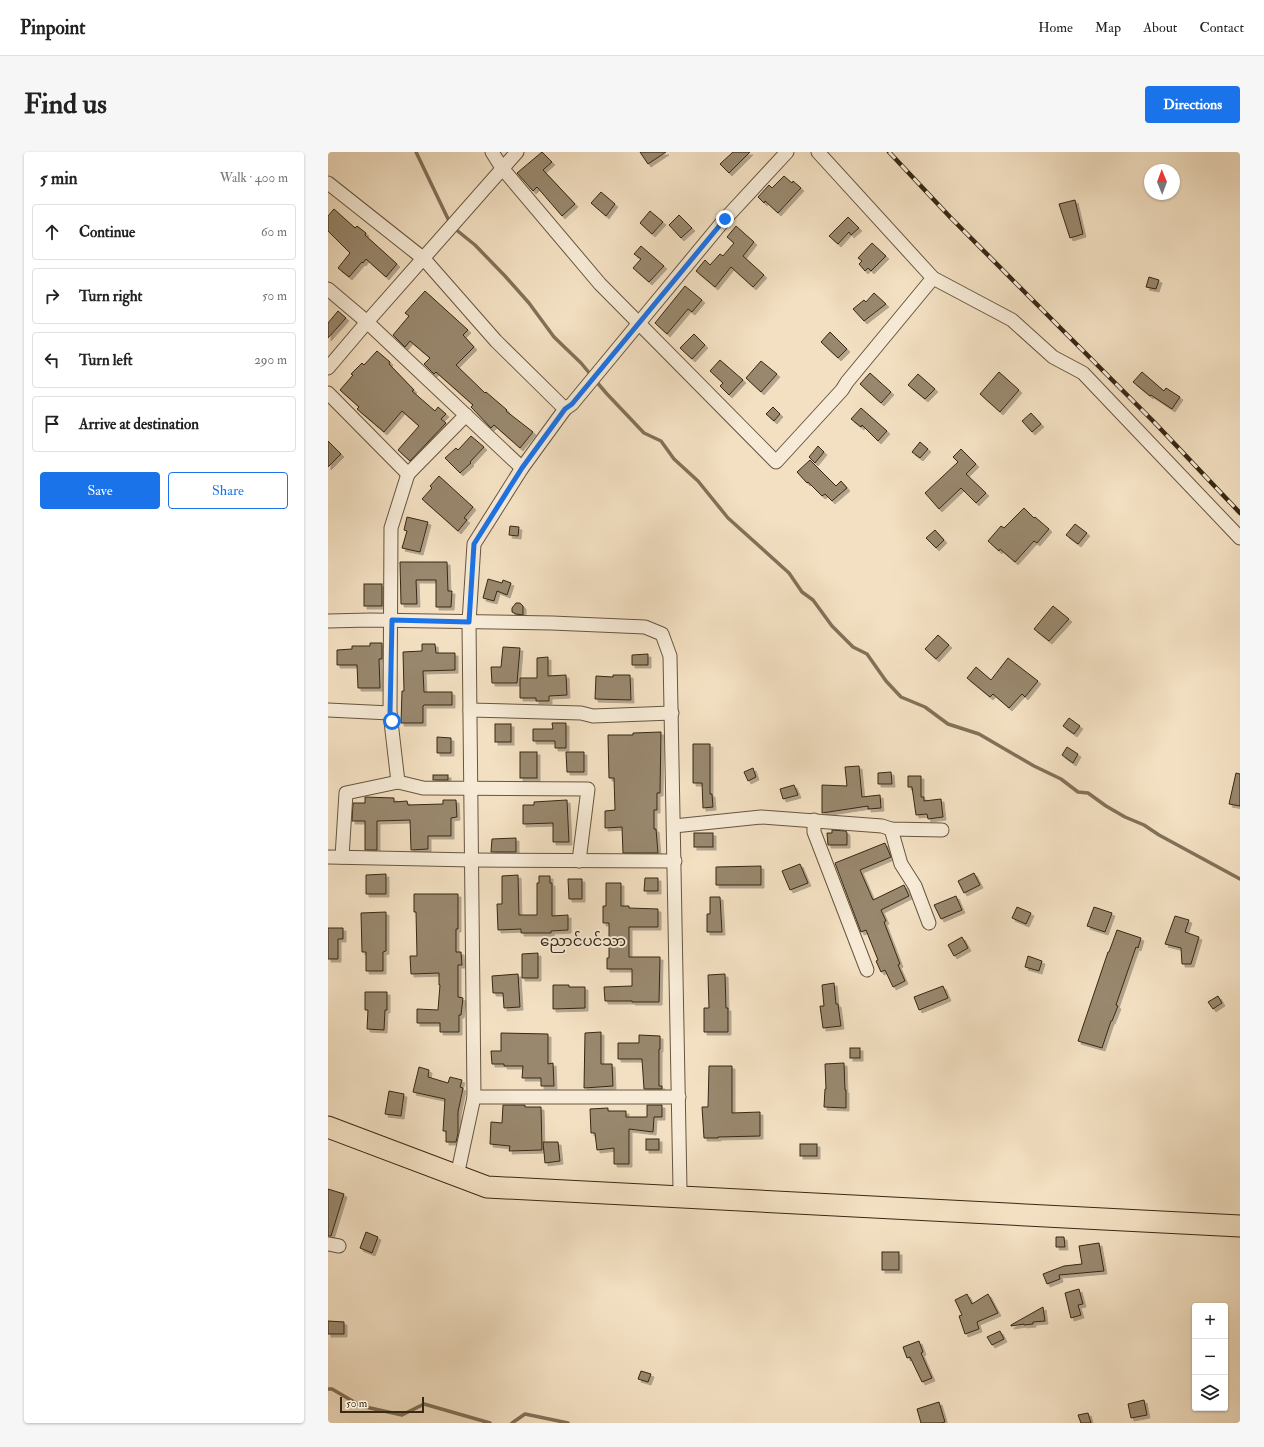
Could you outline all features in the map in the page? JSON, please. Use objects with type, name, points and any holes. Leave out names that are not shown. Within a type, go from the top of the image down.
[{"type":"highway","points":[[328,1127],[487,1187],[1240,1226]]},
{"type":"street","points":[[492,152],[502,168],[600,284],[776,462],[842,390],[846,382],[933,278]]},
{"type":"street","points":[[328,368],[366,322],[424,259],[517,152]]},
{"type":"street","points":[[457,1176],[474,1097],[469,622],[474,544],[522,468],[565,409],[572,404],[725,219],[787,152]]},
{"type":"street","points":[[818,152],[933,278],[1012,320],[1053,357],[1083,373],[1240,538]]},
{"type":"street","points":[[328,183],[424,259],[496,341],[565,409]]},
{"type":"street","points":[[328,289],[366,322],[522,468]]},
{"type":"street","points":[[328,393],[408,474]]},
{"type":"street","points":[[398,782],[390,713],[392,620],[391,528],[408,474],[466,415]]},
{"type":"street","points":[[328,621],[392,620],[552,623],[645,627],[662,634],[670,656],[672,714],[681,1198]]},
{"type":"street","points":[[328,710],[390,713]]},
{"type":"street","points":[[470,710],[581,713],[593,716],[672,714]]},
{"type":"street","points":[[342,857],[346,793],[398,782],[423,788],[588,789],[579,861]]},
{"type":"street","points":[[674,826],[761,817],[882,826],[891,829],[942,830]]},
{"type":"street","points":[[814,820],[814,832],[867,970]]},
{"type":"street","points":[[891,829],[901,864],[915,886],[929,923]]},
{"type":"street","points":[[328,857],[472,860],[675,861]]},
{"type":"street","points":[[474,1097],[679,1097]]},
{"type":"building","points":[[542,152],[552,162],[543,170],[575,204],[562,216],[537,187],[533,191],[517,173]]},
{"type":"building","points":[[640,152],[666,152],[648,164]]},
{"type":"building","points":[[733,152],[750,152],[729,173],[720,164]]},
{"type":"building","points":[[784,176],[801,188],[778,213],[765,201],[764,203],[758,197],[769,185],[772,188]]},
{"type":"building","points":[[601,192],[615,204],[606,216],[591,203]]},
{"type":"building","points":[[1075,200],[1083,234],[1070,238],[1059,204]]},
{"type":"building","points":[[334,209],[355,228],[357,226],[366,233],[365,235],[397,264],[386,277],[366,259],[349,277],[338,268],[350,253],[328,231],[328,216]]},
{"type":"building","points":[[650,211],[663,222],[652,234],[640,223]]},
{"type":"building","points":[[679,215],[692,228],[681,238],[669,225]]},
{"type":"building","points":[[848,217],[859,228],[851,235],[849,232],[838,244],[829,236]]},
{"type":"building","points":[[736,226],[754,242],[743,256],[764,275],[753,287],[731,267],[715,287],[696,271],[705,260],[710,265],[720,254],[723,256],[734,243],[727,237]]},
{"type":"building","points":[[872,243],[886,256],[871,271],[868,268],[865,271],[859,264],[862,261],[858,258]]},
{"type":"building","points":[[641,246],[664,266],[649,282],[633,268],[641,259],[634,254]]},
{"type":"building","points":[[1149,277],[1159,280],[1156,289],[1146,287]]},
{"type":"building","points":[[685,286],[702,300],[692,312],[688,309],[667,334],[655,323]]},
{"type":"building","points":[[425,291],[468,330],[463,335],[474,347],[456,365],[485,393],[486,392],[507,410],[506,411],[533,432],[520,448],[494,425],[491,428],[471,407],[473,405],[436,372],[434,374],[424,364],[430,358],[410,341],[405,347],[393,335],[409,316],[405,313]]},
{"type":"building","points":[[874,293],[886,304],[864,321],[853,309],[864,300],[866,302]]},
{"type":"building","points":[[338,311],[346,318],[328,338],[328,323]]},
{"type":"building","points":[[830,332],[847,349],[838,358],[821,342]]},
{"type":"building","points":[[694,334],[705,345],[692,359],[680,348]]},
{"type":"building","points":[[377,351],[390,362],[389,364],[414,390],[412,391],[435,411],[438,407],[446,414],[441,419],[446,423],[410,461],[398,450],[419,426],[402,411],[384,432],[357,409],[359,407],[340,390],[353,375],[351,374],[362,363],[364,365]]},
{"type":"building","points":[[720,360],[743,380],[729,395],[720,386],[723,383],[710,371]]},
{"type":"building","points":[[761,361],[777,374],[761,392],[746,378]]},
{"type":"building","points":[[999,372],[1019,390],[1000,412],[980,394]]},
{"type":"building","points":[[1142,372],[1164,391],[1166,388],[1180,397],[1172,409],[1151,395],[1150,396],[1133,382]]},
{"type":"building","points":[[870,373],[891,392],[881,403],[860,384]]},
{"type":"building","points":[[918,374],[935,389],[925,399],[908,385]]},
{"type":"building","points":[[773,407],[780,414],[774,421],[766,414]]},
{"type":"building","points":[[861,408],[887,431],[878,441],[862,425],[861,427],[851,419]]},
{"type":"building","points":[[1031,413],[1041,424],[1032,432],[1022,421]]},
{"type":"building","points":[[471,436],[484,447],[470,462],[471,463],[460,473],[445,458],[456,448],[458,450]]},
{"type":"building","points":[[328,441],[341,454],[328,467]]},
{"type":"building","points":[[920,442],[928,449],[920,458],[912,452]]},
{"type":"building","points":[[818,446],[824,452],[815,463],[809,457]]},
{"type":"building","points":[[961,449],[976,464],[966,474],[986,493],[976,503],[961,488],[939,509],[925,493],[958,462],[953,457]]},
{"type":"building","points":[[810,460],[836,486],[841,481],[847,488],[832,501],[825,494],[822,496],[797,472]]},
{"type":"building","points":[[439,476],[473,507],[464,518],[467,520],[458,531],[422,499],[432,488],[430,486]]},
{"type":"building","points":[[1024,508],[1034,518],[1035,517],[1049,529],[1037,543],[1034,541],[1015,562],[988,541],[1001,526],[1004,528]]},
{"type":"building","points":[[407,517],[428,522],[420,552],[402,548],[407,531],[404,530]]},
{"type":"building","points":[[1075,524],[1087,533],[1078,544],[1066,535]]},
{"type":"building","points":[[510,526],[519,527],[518,536],[509,535]]},
{"type":"building","points":[[935,530],[944,540],[936,548],[926,538]]},
{"type":"building","points":[[400,562],[447,562],[448,591],[452,591],[451,607],[436,607],[436,580],[416,580],[417,604],[401,604]]},
{"type":"building","points":[[488,579],[502,583],[503,580],[511,583],[507,595],[497,591],[494,601],[483,598]]},
{"type":"building","points":[[364,584],[382,584],[382,606],[364,606]]},
{"type":"building","points":[[516,603],[520,603],[523,606],[523,615],[512,612],[512,608]]},
{"type":"building","points":[[1053,606],[1069,619],[1049,641],[1034,629]]},
{"type":"building","points":[[938,635],[949,645],[936,659],[925,649]]},
{"type":"building","points":[[370,643],[382,643],[382,659],[379,659],[380,688],[358,688],[357,665],[337,665],[337,650],[352,649],[352,646],[370,646]]},
{"type":"building","points":[[422,644],[435,644],[436,653],[455,653],[455,670],[423,671],[424,692],[452,692],[452,705],[424,705],[423,723],[401,723],[402,691],[404,691],[403,652],[422,651]]},
{"type":"building","points":[[503,647],[520,648],[517,683],[492,683],[491,667],[501,667]]},
{"type":"building","points":[[648,654],[648,665],[632,665],[632,655]]},
{"type":"building","points":[[548,657],[548,676],[566,675],[567,695],[549,696],[549,701],[536,701],[536,698],[520,698],[520,678],[537,678],[537,658]]},
{"type":"building","points":[[1008,658],[1038,681],[1025,697],[1022,694],[1009,708],[993,694],[990,697],[967,678],[976,667],[991,680]]},
{"type":"building","points":[[613,675],[630,675],[631,700],[595,699],[596,676],[613,677]]},
{"type":"building","points":[[1069,718],[1080,726],[1074,734],[1063,726]]},
{"type":"building","points":[[552,723],[566,723],[566,748],[555,748],[555,741],[533,741],[533,729],[553,729]]},
{"type":"building","points":[[495,724],[511,724],[511,742],[495,742]]},
{"type":"building","points":[[661,732],[660,793],[657,793],[657,810],[654,810],[654,829],[656,829],[658,853],[623,853],[622,827],[605,828],[605,811],[615,810],[614,778],[609,778],[608,735],[633,735],[633,733]]},
{"type":"building","points":[[437,737],[451,738],[451,753],[437,753]]},
{"type":"building","points":[[693,744],[710,744],[710,794],[712,794],[713,807],[703,808],[702,783],[693,783]]},
{"type":"building","points":[[1067,747],[1078,754],[1073,763],[1062,755]]},
{"type":"building","points":[[520,752],[537,752],[537,778],[520,778]]},
{"type":"building","points":[[566,752],[584,752],[584,772],[567,772]]},
{"type":"building","points":[[859,766],[862,797],[880,795],[881,808],[868,809],[868,806],[822,813],[822,785],[847,786],[845,767]]},
{"type":"building","points":[[753,768],[756,777],[748,781],[744,772]]},
{"type":"building","points":[[891,772],[892,784],[878,784],[878,773]]},
{"type":"building","points":[[1236,773],[1240,774],[1240,806],[1229,804]]},
{"type":"building","points":[[433,775],[448,775],[448,780],[433,780]]},
{"type":"building","points":[[908,776],[921,776],[921,797],[924,797],[924,801],[941,799],[943,817],[928,819],[927,814],[916,815],[912,787],[908,787]]},
{"type":"building","points":[[794,785],[798,795],[783,799],[780,789]]},
{"type":"building","points":[[365,797],[394,798],[394,802],[407,801],[408,805],[443,804],[443,800],[456,800],[457,817],[451,818],[451,836],[428,836],[428,849],[411,850],[410,820],[377,821],[377,850],[365,850],[365,821],[352,821],[353,803],[365,803]]},
{"type":"building","points":[[567,800],[569,842],[553,842],[553,823],[523,824],[523,805],[534,805],[534,802]]},
{"type":"building","points":[[832,830],[846,831],[847,845],[828,845],[827,833],[832,833]]},
{"type":"building","points":[[694,833],[713,833],[713,847],[694,847]]},
{"type":"building","points":[[516,838],[516,852],[491,852],[492,839]]},
{"type":"building","points":[[885,843],[891,857],[860,870],[873,900],[904,885],[909,896],[881,910],[900,964],[898,965],[905,981],[893,987],[885,970],[881,972],[876,961],[878,960],[866,930],[861,932],[835,863]]},
{"type":"building","points":[[800,864],[808,883],[790,890],[782,871]]},
{"type":"building","points":[[761,866],[761,885],[716,885],[716,867]]},
{"type":"building","points":[[974,873],[980,885],[964,893],[958,881]]},
{"type":"building","points":[[386,874],[386,894],[366,894],[366,875]]},
{"type":"building","points":[[518,875],[519,915],[537,915],[537,883],[539,883],[539,876],[550,876],[550,883],[552,883],[552,916],[568,915],[568,930],[551,931],[551,933],[521,933],[521,929],[498,930],[497,904],[502,904],[502,876]]},
{"type":"building","points":[[645,878],[658,878],[658,891],[644,891]]},
{"type":"building","points":[[568,879],[582,879],[582,899],[569,899]]},
{"type":"building","points":[[606,883],[621,883],[621,906],[629,906],[629,908],[658,909],[658,927],[629,927],[629,957],[660,957],[659,1002],[605,1001],[604,987],[632,986],[632,969],[607,969],[607,958],[609,958],[609,923],[603,923],[603,906],[606,906]]},
{"type":"building","points":[[414,894],[458,894],[458,929],[456,929],[456,952],[461,952],[462,965],[458,965],[458,997],[463,998],[461,1015],[459,1015],[459,1032],[440,1032],[440,1023],[417,1023],[417,1009],[438,1010],[440,985],[439,973],[411,974],[410,956],[417,956]]},
{"type":"building","points":[[956,896],[962,910],[941,919],[934,905]]},
{"type":"building","points":[[710,897],[720,897],[722,932],[707,932],[707,914],[710,914]]},
{"type":"building","points":[[1017,907],[1031,913],[1026,924],[1012,918]]},
{"type":"building","points":[[1094,907],[1112,913],[1105,932],[1087,926]]},
{"type":"building","points":[[386,912],[386,951],[383,952],[383,971],[366,971],[366,952],[362,952],[361,913]]},
{"type":"building","points":[[1175,916],[1189,920],[1185,932],[1199,937],[1191,964],[1182,964],[1181,948],[1165,944]]},
{"type":"building","points":[[328,928],[343,928],[343,939],[338,939],[338,959],[328,959]]},
{"type":"building","points":[[1117,930],[1141,938],[1138,948],[1136,947],[1116,1005],[1118,1006],[1111,1021],[1102,1048],[1078,1041]]},
{"type":"building","points":[[962,937],[968,948],[954,956],[948,945]]},
{"type":"building","points":[[538,953],[538,978],[522,978],[522,954]]},
{"type":"building","points":[[1028,956],[1042,961],[1039,971],[1025,967]]},
{"type":"building","points":[[518,974],[520,1007],[504,1008],[503,993],[493,993],[492,976]]},
{"type":"building","points":[[725,974],[726,1008],[728,1008],[728,1032],[704,1032],[704,1008],[709,1008],[708,975]]},
{"type":"building","points":[[834,983],[836,1004],[838,1004],[841,1026],[823,1028],[820,1006],[824,1006],[822,985]]},
{"type":"building","points":[[553,985],[585,987],[585,1008],[553,1009]]},
{"type":"building","points":[[943,986],[948,998],[919,1010],[914,997]]},
{"type":"building","points":[[365,992],[387,992],[387,1010],[385,1010],[384,1030],[367,1029],[368,1010],[365,1010]]},
{"type":"building","points":[[1218,996],[1222,1003],[1213,1009],[1208,1002]]},
{"type":"building","points":[[601,1032],[601,1064],[612,1064],[613,1086],[584,1088],[585,1033]]},
{"type":"building","points":[[501,1033],[548,1034],[548,1064],[553,1063],[554,1086],[541,1086],[541,1078],[522,1078],[523,1066],[504,1066],[504,1064],[492,1064],[491,1051],[501,1051]]},
{"type":"building","points":[[639,1035],[660,1036],[659,1086],[662,1086],[662,1089],[644,1089],[642,1059],[618,1059],[618,1043],[639,1043]]},
{"type":"building","points":[[850,1048],[860,1048],[860,1058],[850,1058]]},
{"type":"building","points":[[844,1063],[846,1108],[824,1107],[826,1089],[825,1064]]},
{"type":"building","points":[[709,1066],[732,1066],[732,1113],[760,1112],[760,1136],[704,1138],[702,1107],[708,1107]]},
{"type":"building","points":[[419,1067],[429,1070],[428,1077],[448,1083],[450,1077],[462,1080],[460,1087],[463,1088],[458,1112],[458,1133],[456,1142],[446,1142],[446,1131],[443,1131],[445,1099],[413,1092]]},
{"type":"building","points":[[389,1091],[404,1094],[401,1116],[385,1114]]},
{"type":"building","points":[[503,1105],[541,1107],[542,1150],[509,1151],[510,1146],[490,1144],[491,1122],[502,1123]]},
{"type":"building","points":[[647,1105],[662,1105],[662,1117],[654,1117],[653,1132],[629,1129],[629,1164],[614,1164],[614,1148],[597,1150],[595,1133],[591,1133],[590,1109],[608,1108],[608,1111],[626,1111],[626,1117],[647,1117]]},
{"type":"building","points":[[646,1139],[659,1139],[659,1150],[646,1150]]},
{"type":"building","points":[[543,1142],[558,1142],[560,1161],[545,1163]]},
{"type":"building","points":[[800,1144],[817,1144],[817,1156],[800,1156]]},
{"type":"building","points":[[328,1189],[344,1194],[331,1236],[328,1236]]},
{"type":"building","points":[[366,1232],[378,1237],[372,1253],[360,1248]]},
{"type":"building","points":[[1056,1237],[1064,1237],[1065,1247],[1056,1247]]},
{"type":"building","points":[[1099,1243],[1104,1271],[1059,1275],[1060,1279],[1047,1284],[1043,1274],[1064,1266],[1082,1264],[1079,1246]]},
{"type":"building","points":[[882,1252],[899,1252],[899,1270],[882,1270]]},
{"type":"building","points":[[1079,1289],[1083,1304],[1078,1305],[1081,1315],[1071,1318],[1065,1293]]},
{"type":"building","points":[[967,1294],[972,1304],[988,1294],[998,1313],[977,1322],[979,1329],[965,1334],[959,1316],[962,1315],[955,1300]]},
{"type":"building","points":[[1043,1307],[1045,1321],[1033,1322],[1033,1324],[1011,1326],[1011,1325]]},
{"type":"building","points":[[328,1321],[344,1322],[344,1334],[328,1334]]},
{"type":"building","points":[[1000,1331],[1004,1339],[992,1345],[987,1337]]},
{"type":"building","points":[[919,1341],[923,1352],[921,1353],[932,1378],[922,1382],[910,1357],[907,1358],[903,1347]]},
{"type":"building","points":[[641,1371],[651,1374],[648,1382],[638,1379]]},
{"type":"building","points":[[1144,1400],[1147,1415],[1131,1418],[1128,1404]]},
{"type":"building","points":[[939,1402],[945,1422],[921,1423],[917,1409]]},
{"type":"building","points":[[1088,1413],[1091,1423],[1081,1423],[1078,1415]]},
{"type":"waterway","points":[[416,152],[450,223]]},
{"type":"waterway","points":[[454,228],[475,245],[505,276],[529,303],[554,337],[581,363],[591,375]]},
{"type":"waterway","points":[[595,380],[644,433],[661,441],[674,459],[698,481],[728,518],[789,573],[802,592],[813,600],[832,626],[853,647],[867,654],[886,681],[901,697],[925,707],[948,724],[979,734],[1034,766],[1061,779],[1078,792],[1088,793],[1125,817],[1144,825],[1159,835],[1240,879]]},
{"type":"waterway","points":[[328,1389],[332,1389],[361,1406],[402,1415],[424,1404],[490,1423]]},
{"type":"waterway","points":[[512,1423],[525,1414],[568,1423]]},
{"type":"railway","points":[[889,152],[950,217],[1154,422],[1240,513]]},
{"type":"district","name":"ညောင်ပင်သာ","points":[[583,941]]},
{"type":"route","points":[[392,721],[390,713],[392,620],[469,622],[474,544],[522,468],[565,409],[572,404],[725,219]]}]
